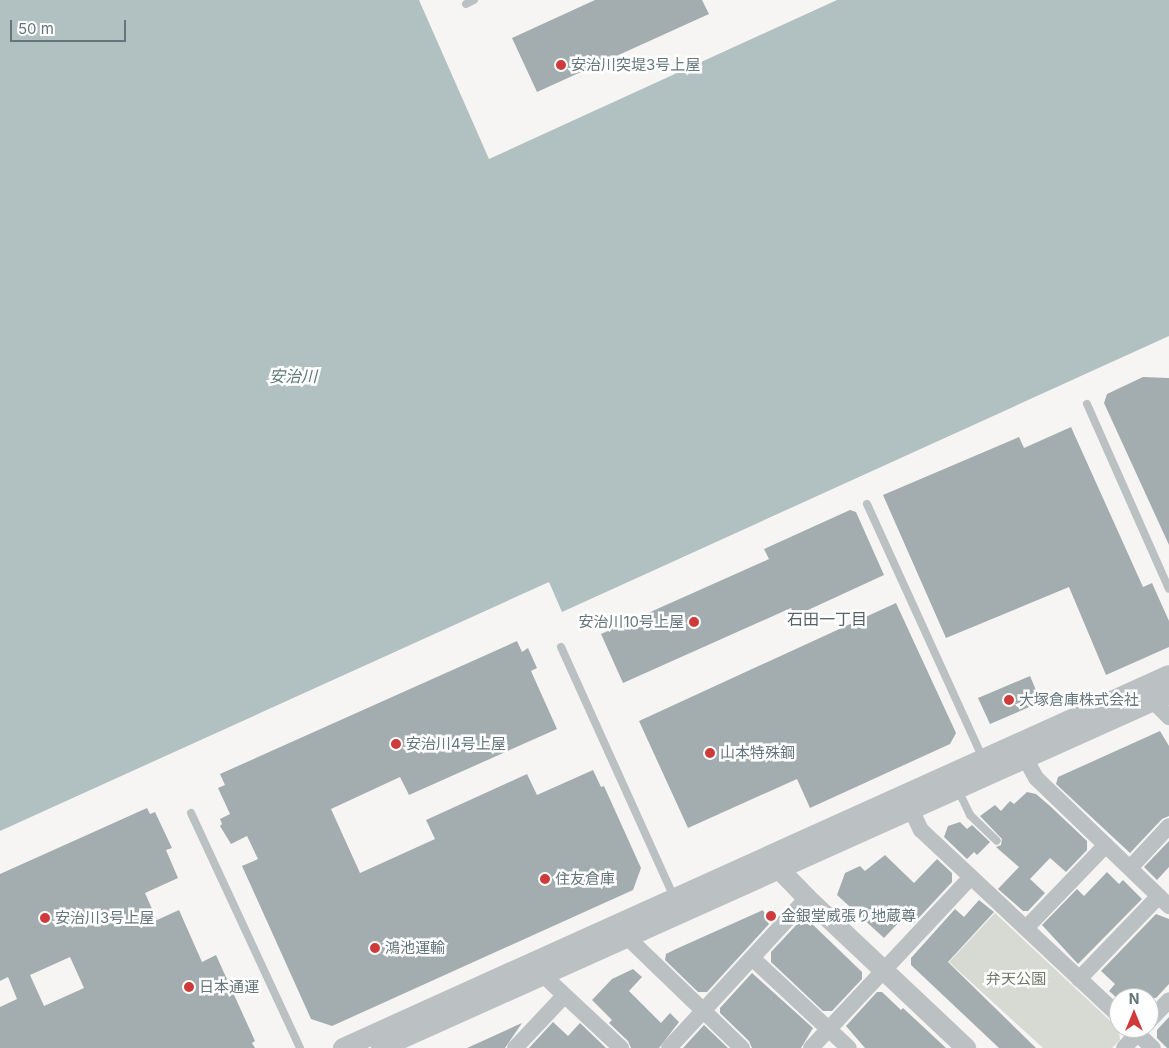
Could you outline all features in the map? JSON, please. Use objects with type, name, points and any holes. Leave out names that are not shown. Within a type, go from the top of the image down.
[{"type":"street","points":[[381,1048],[627,937],[983,759],[1169,675]]},
{"type":"street","points":[[343,1048],[674,897],[776,861],[911,809],[1161,697],[1169,717]]},
{"type":"street","points":[[1025,758],[1036,778],[1164,901],[1079,979]]},
{"type":"street","points":[[911,809],[921,830],[1109,1007]]},
{"type":"street","points":[[1130,868],[1169,826]]},
{"type":"street","points":[[1026,928],[1106,845]]},
{"type":"street","points":[[776,861],[808,898],[966,1048]]},
{"type":"street","points":[[811,1048],[971,876]]},
{"type":"street","points":[[669,1048],[808,898]]},
{"type":"street","points":[[627,937],[742,1048]]},
{"type":"street","points":[[752,958],[849,1048]]},
{"type":"street","points":[[544,975],[621,1048]]},
{"type":"street","points":[[515,1048],[564,996]]},
{"type":"street","points":[[1159,1010],[1169,1000]]},
{"type":"street","points":[[1144,1038],[1153,1048]]},
{"type":"lane","points":[[466,4],[474,0]]},
{"type":"lane","points":[[1087,404],[1169,589]]},
{"type":"lane","points":[[867,504],[983,759]]},
{"type":"lane","points":[[561,647],[674,897]]},
{"type":"lane","points":[[958,789],[970,815],[997,841]]},
{"type":"lane","points":[[191,813],[300,1048]]},
{"type":"green space","name":"弁天公園","points":[[995,913],[1109,1020],[1109,1038],[1120,1038],[1120,1040],[1112,1048],[1043,1048],[949,962]]},
{"type":"water","name":"安治川","points":[[0,0],[419,0],[489,159],[837,0],[1169,0],[1169,336],[562,612],[549,582],[0,831]]},
{"type":"building","name":"安治川突堤3号上屋","points":[[595,0],[702,0],[709,14],[537,92],[512,38]]},
{"type":"building","points":[[1143,377],[1169,378],[1169,545],[1104,403],[1107,394]]},
{"type":"building","points":[[1071,427],[1143,587],[1152,583],[1169,621],[1169,647],[1106,675],[1069,587],[946,638],[883,495],[1019,437],[1024,448]]},
{"type":"building","points":[[850,510],[856,512],[884,575],[795,616],[791,608],[623,683],[601,634],[769,559],[764,549]]},
{"type":"building","points":[[896,603],[956,733],[950,744],[810,808],[797,779],[688,828],[639,721]]},
{"type":"building","points":[[517,641],[522,652],[528,648],[537,668],[531,671],[557,729],[409,795],[400,777],[331,809],[360,873],[435,839],[426,820],[527,774],[537,795],[593,770],[601,787],[604,786],[641,868],[633,890],[332,1026],[311,1019],[242,866],[258,859],[247,836],[231,844],[220,826],[222,824],[220,819],[230,814],[218,788],[225,785],[220,774]]},
{"type":"building","points":[[1030,676],[1041,702],[990,724],[978,698]]},
{"type":"building","points":[[1160,731],[1169,746],[1169,816],[1162,819],[1130,853],[1056,784],[1058,777]]},
{"type":"building","points":[[1027,792],[1036,794],[1087,841],[1087,850],[1066,872],[1050,858],[1030,879],[1045,893],[1028,911],[1023,911],[998,889],[1019,867],[996,847],[1001,845],[1002,839],[980,816],[995,805],[1001,811],[1010,801],[1014,804]]},
{"type":"building","points":[[147,808],[150,814],[155,812],[172,848],[166,850],[178,878],[145,893],[157,920],[179,910],[202,962],[216,955],[255,1041],[252,1043],[255,1048],[0,1048],[0,1007],[17,999],[8,977],[0,981],[0,874]],"holes":[[[70,957],[84,988],[44,1006],[30,975]]]},
{"type":"building","points":[[960,822],[967,829],[972,825],[990,842],[977,855],[974,852],[967,859],[944,837],[948,826]]},
{"type":"building","points":[[1169,841],[1169,867],[1157,880],[1144,867]]},
{"type":"building","points":[[885,855],[914,883],[937,859],[952,873],[952,882],[913,924],[905,916],[884,938],[837,895],[845,873],[860,866],[865,871]]},
{"type":"building","points":[[1107,872],[1119,884],[1123,880],[1142,899],[1078,964],[1042,925],[1077,889],[1084,896]]},
{"type":"building","points":[[979,900],[994,912],[948,962],[1036,1048],[999,1048],[911,965],[911,958],[955,909],[964,917]]},
{"type":"building","points":[[763,910],[769,924],[707,992],[698,992],[665,960],[666,954]]},
{"type":"building","points":[[1156,914],[1169,919],[1169,984],[1159,995],[1159,988],[1112,988],[1115,984],[1101,971]]},
{"type":"building","points":[[801,920],[808,920],[862,972],[862,979],[832,1011],[823,1011],[771,962],[771,952]]},
{"type":"building","points":[[633,969],[642,977],[629,991],[661,1023],[670,1013],[679,1022],[659,1048],[631,1048],[628,1041],[609,1023],[612,1020],[592,1000],[612,979]]},
{"type":"building","points":[[752,973],[813,1028],[801,1048],[752,1048],[749,1041],[720,1013],[720,1008]]},
{"type":"building","points":[[877,992],[882,992],[901,1010],[903,1008],[946,1048],[865,1048],[846,1026]]},
{"type":"building","points":[[1169,1017],[1169,1048],[1157,1038],[1159,1038],[1159,1028]]},
{"type":"building","points":[[553,1022],[568,1036],[580,1023],[606,1048],[529,1048]]},
{"type":"building","points":[[522,1023],[505,1048],[467,1048]]},
{"type":"building","points":[[704,1025],[728,1048],[683,1048]]},
{"type":"place","name":"安治川突堤3号上屋","points":[[561,65]]},
{"type":"place","name":"安治川10号上屋","points":[[694,622]]},
{"type":"place","name":"大塚倉庫株式会社","points":[[1009,700]]},
{"type":"place","name":"安治川4号上屋","points":[[396,744]]},
{"type":"place","name":"山本特殊鋼","points":[[710,753]]},
{"type":"place","name":"住友倉庫","points":[[545,879]]},
{"type":"place","name":"金銀堂威張り地蔵尊","points":[[771,916]]},
{"type":"place","name":"安治川3号上屋","points":[[45,918]]},
{"type":"place","name":"鴻池運輸","points":[[375,948]]},
{"type":"place","name":"日本通運","points":[[189,987]]},
{"type":"district","name":"石田一丁目","points":[[827,619]]}]
